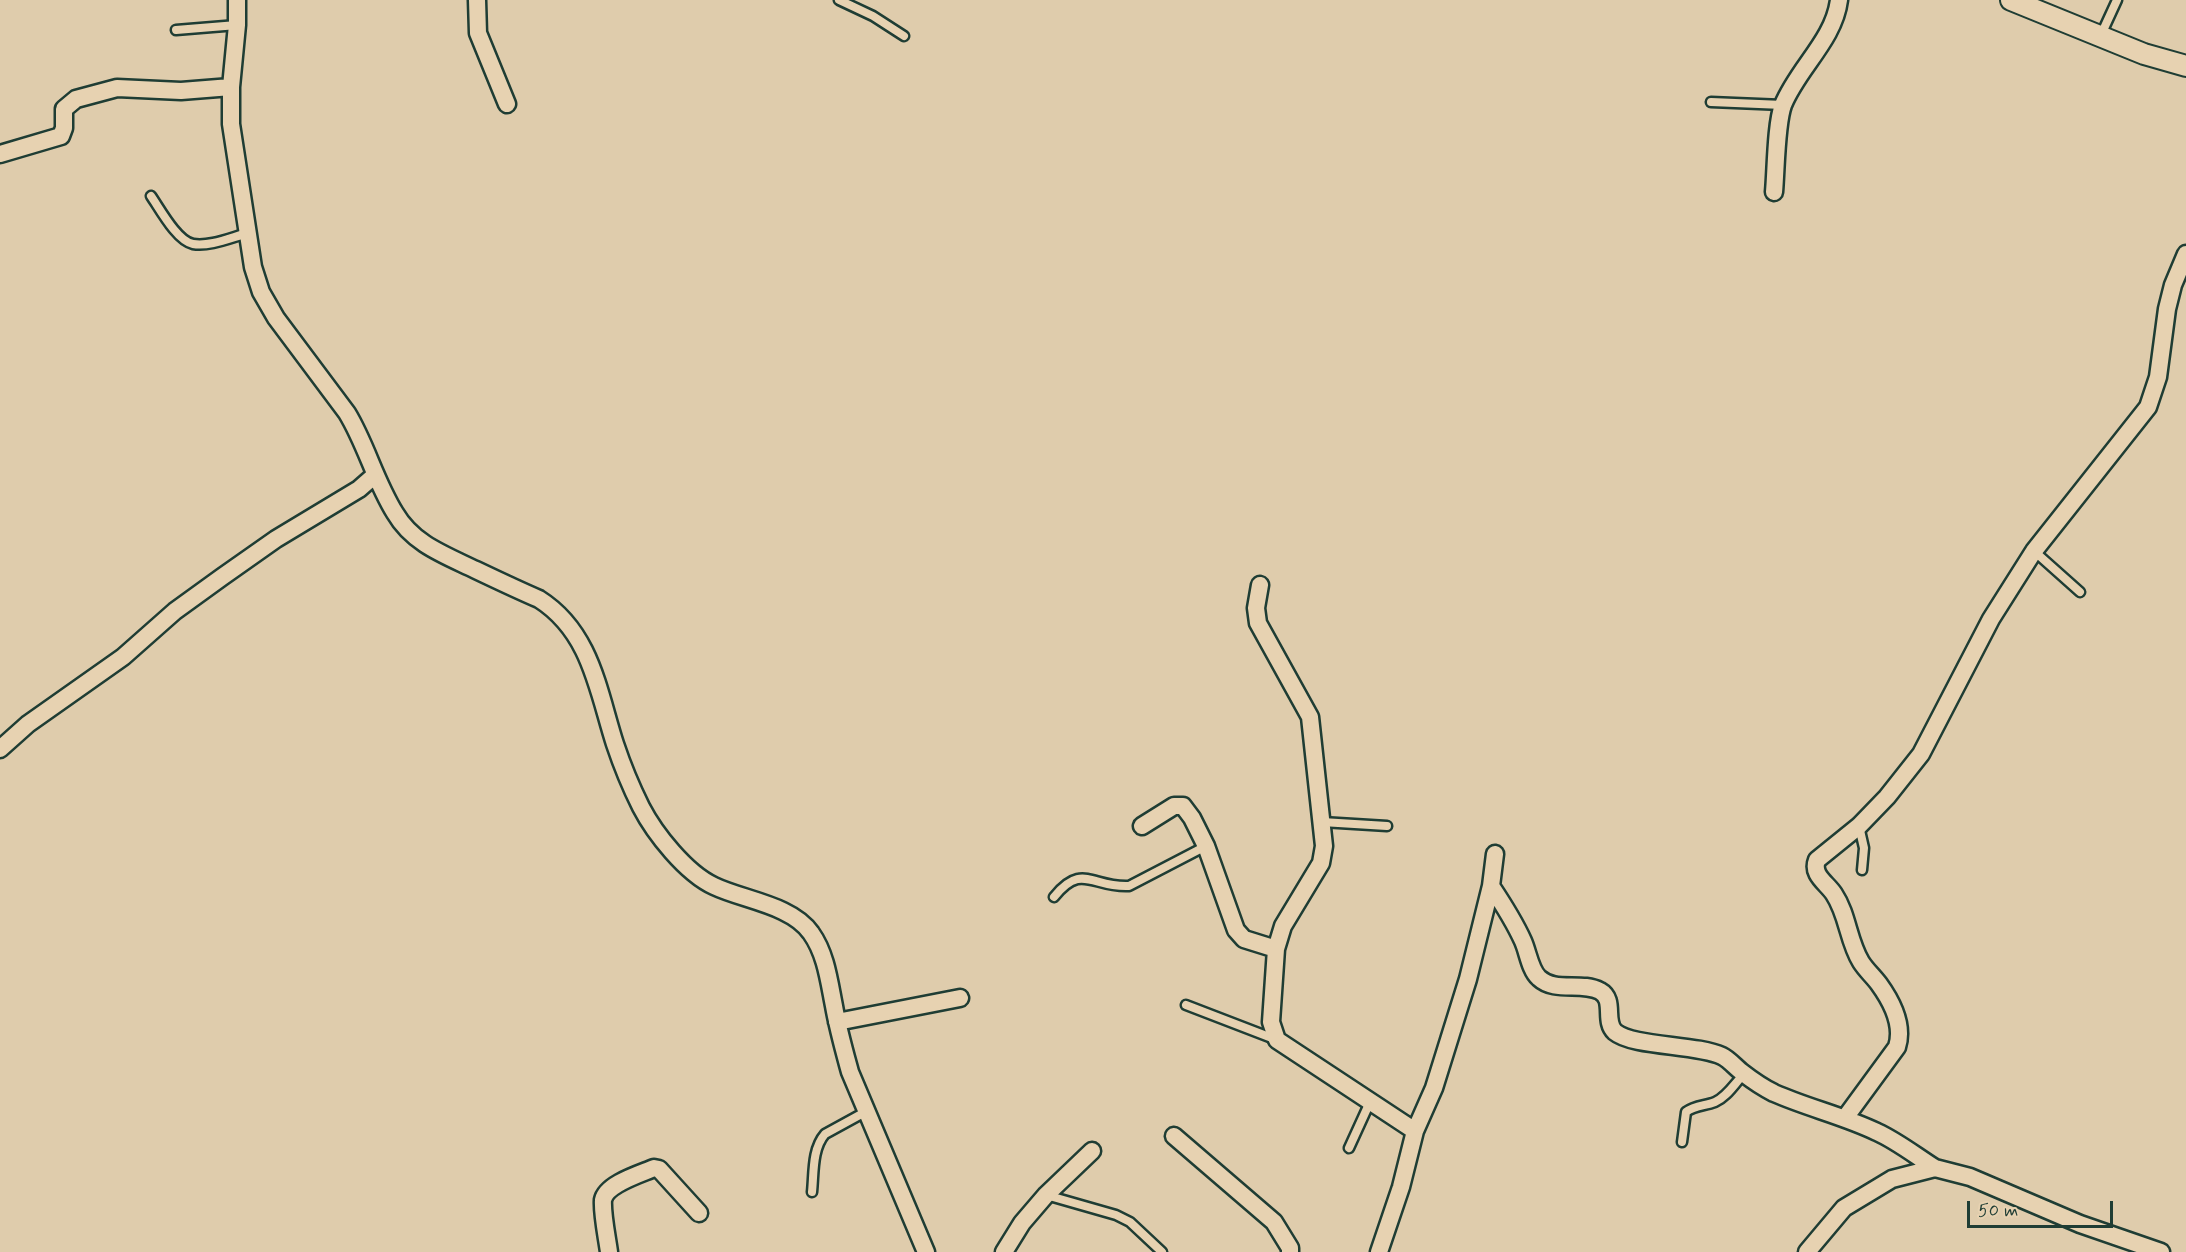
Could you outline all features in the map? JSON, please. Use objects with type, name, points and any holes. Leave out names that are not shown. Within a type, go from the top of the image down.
[{"type":"street","points":[[237,0],[231,124],[253,267],[261,292],[276,318],[347,412],[375,475],[395,514],[408,532],[428,547],[540,599],[556,610],[571,628],[600,686],[615,743],[641,808],[658,833],[691,871],[714,886],[789,914],[810,932],[824,959],[850,1072],[926,1252]]},
{"type":"street","points":[[477,0],[478,33],[507,104]]},
{"type":"street","points":[[1774,192],[1783,105],[1809,60],[1830,30],[1837,14],[1839,0]]},
{"type":"street","points":[[2011,0],[2035,5],[2100,37],[2144,54],[2186,66]]},
{"type":"street","points":[[0,154],[61,135],[64,128],[64,109],[76,99],[117,88],[181,91],[231,87]]},
{"type":"street","points":[[1845,1118],[1898,1047],[1901,1036],[1900,1024],[1880,985],[1862,963],[1854,948],[1842,908],[1834,893],[1817,874],[1814,866],[1817,860],[1860,826],[1922,754],[1991,619],[2034,551],[2148,407],[2158,377],[2167,309],[2186,254]]},
{"type":"street","points":[[0,749],[28,724],[123,657],[175,611],[276,539],[359,489],[375,475]]},
{"type":"street","points":[[1260,585],[1256,608],[1258,623],[1311,717],[1323,846],[1321,863],[1283,927],[1276,948],[1271,1022],[1277,1040],[1415,1131]]},
{"type":"street","points":[[1142,826],[1174,806],[1183,806],[1206,846],[1236,930],[1244,939],[1276,948]]},
{"type":"street","points":[[1379,1252],[1401,1187],[1415,1131],[1434,1088],[1468,979],[1491,886],[1495,854]]},
{"type":"street","points":[[1491,886],[1509,912],[1536,976],[1546,984],[1599,990],[1606,996],[1609,1004],[1614,1032],[1637,1039],[1722,1056],[1772,1092],[1878,1132],[1935,1168],[1970,1177],[2080,1224],[2161,1252]]},
{"type":"street","points":[[837,1022],[960,998]]},
{"type":"street","points":[[1174,1136],[1274,1222],[1290,1248],[1290,1252]]},
{"type":"street","points":[[1004,1252],[1022,1223],[1046,1195],[1092,1151]]},
{"type":"street","points":[[609,1252],[603,1200],[608,1192],[618,1184],[654,1168],[659,1169],[699,1213]]},
{"type":"street","points":[[1807,1252],[1844,1208],[1892,1179],[1935,1168]]},
{"type":"lane","points":[[839,0],[873,16],[904,36]]},
{"type":"lane","points":[[2100,37],[2117,0]]},
{"type":"lane","points":[[176,30],[237,25]]},
{"type":"lane","points":[[1711,102],[1783,105]]},
{"type":"lane","points":[[151,196],[174,229],[184,240],[192,244],[203,244],[248,233]]},
{"type":"lane","points":[[2034,551],[2080,592]]},
{"type":"lane","points":[[1322,822],[1388,826]]},
{"type":"lane","points":[[1860,826],[1864,848],[1862,870]]},
{"type":"lane","points":[[1054,897],[1065,884],[1077,878],[1115,887],[1129,886],[1206,846]]},
{"type":"lane","points":[[1186,1005],[1277,1040]]},
{"type":"lane","points":[[1682,1142],[1686,1112],[1696,1106],[1715,1102],[1724,1096],[1744,1074]]},
{"type":"lane","points":[[1349,1148],[1370,1102]]},
{"type":"lane","points":[[812,1192],[817,1148],[821,1139],[825,1134],[867,1111]]},
{"type":"lane","points":[[1046,1195],[1116,1215],[1130,1222],[1162,1252]]}]
